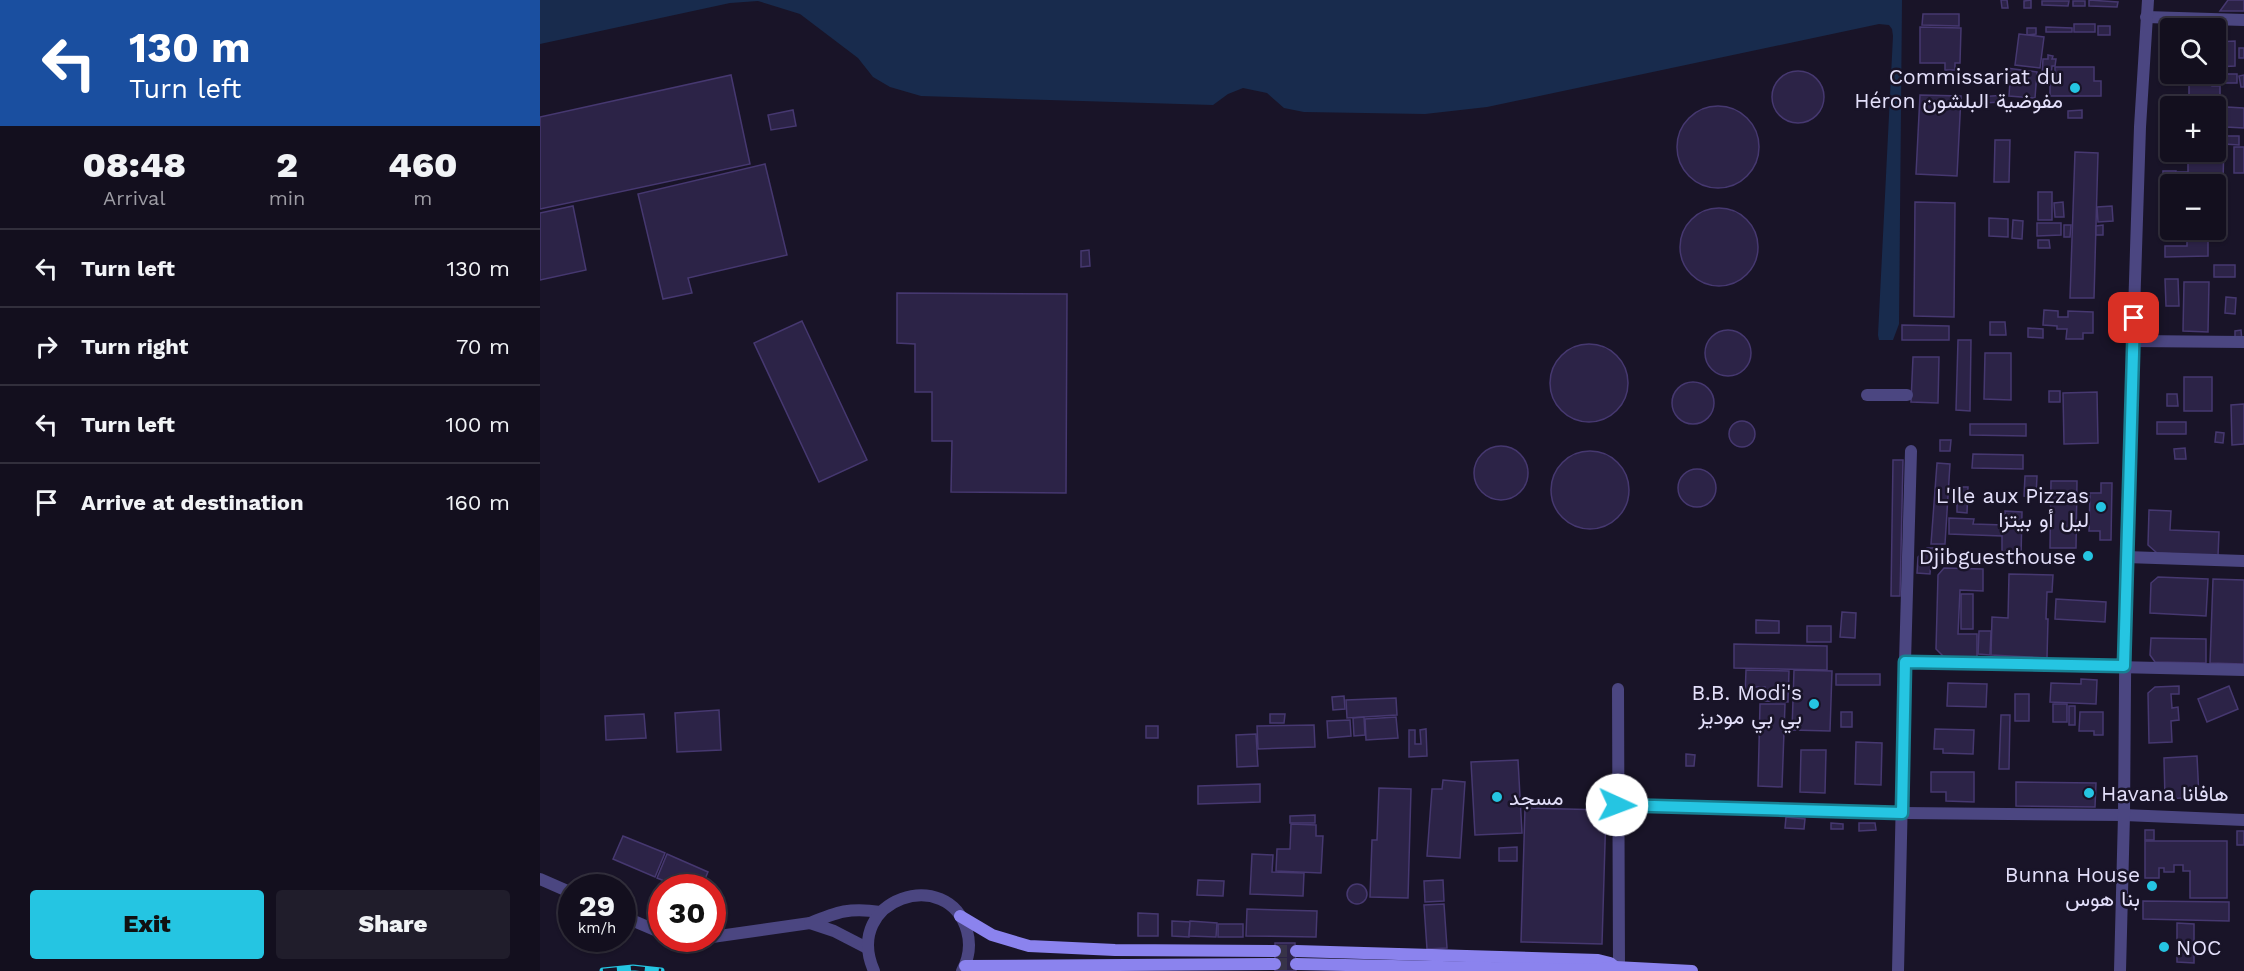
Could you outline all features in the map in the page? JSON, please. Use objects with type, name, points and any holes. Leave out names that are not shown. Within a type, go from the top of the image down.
[{"type":"main road","points":[[960,916],[992,935],[1029,946],[1115,950],[1275,951]]},
{"type":"main road","points":[[1296,958],[1421,961],[1594,970],[1617,967],[1692,971]]},
{"type":"main road","points":[[964,968],[1275,964]]},
{"type":"street","points":[[2120,971],[2126,557],[2140,127],[2148,0]]},
{"type":"street","points":[[2146,17],[2244,20]]},
{"type":"street","points":[[2133,341],[2244,342]]},
{"type":"street","points":[[1867,395],[1908,395]]},
{"type":"street","points":[[1898,971],[1911,451]]},
{"type":"street","points":[[2126,557],[2244,561]]},
{"type":"street","points":[[1905,662],[2244,670]]},
{"type":"street","points":[[1617,967],[1618,689]]},
{"type":"street","points":[[1617,805],[1902,813],[2124,815],[2244,820]]},
{"type":"street","points":[[540,879],[558,887]]},
{"type":"street","points":[[874,971],[867,948],[870,929],[880,912],[898,899],[920,895],[942,900],[960,916],[969,940],[969,953],[964,968]]},
{"type":"street","points":[[726,935],[810,923],[839,911],[858,908],[880,912]]},
{"type":"street","points":[[810,923],[834,931],[867,948]]},
{"type":"water","points":[[540,0],[1902,0],[1899,324],[1893,340],[1879,340],[1893,36],[1889,25],[1879,24],[1487,107],[1425,114],[1304,112],[1284,108],[1267,93],[1243,88],[1228,94],[1213,105],[921,96],[890,87],[873,77],[858,58],[800,14],[758,1],[730,3],[540,44]]},
{"type":"building","points":[[2001,0],[2007,0],[2008,8],[2002,8]]},
{"type":"building","points":[[2031,0],[2031,8],[2024,8],[2024,1]]},
{"type":"building","points":[[2089,0],[2118,2],[2117,7],[2089,6]]},
{"type":"building","points":[[2228,0],[2244,0],[2244,11],[2220,11]]},
{"type":"building","points":[[2042,1],[2069,1],[2068,6],[2042,5]]},
{"type":"building","points":[[2073,1],[2085,1],[2085,6],[2073,6]]},
{"type":"building","points":[[1923,14],[1959,14],[1959,26],[1922,25]]},
{"type":"building","points":[[2074,24],[2095,24],[2095,32],[2074,32]]},
{"type":"building","points":[[2098,26],[2110,26],[2110,35],[2098,35]]},
{"type":"building","points":[[1920,27],[1961,28],[1960,63],[1955,63],[1955,70],[1945,70],[1945,63],[1920,63]]},
{"type":"building","points":[[2046,27],[2072,28],[2072,32],[2046,32]]},
{"type":"building","points":[[2027,28],[2036,28],[2036,34],[2027,35]]},
{"type":"building","points":[[2019,34],[2044,37],[2040,68],[2015,65]]},
{"type":"building","points":[[2226,41],[2235,41],[2235,66],[2226,66]]},
{"type":"building","points":[[2239,48],[2244,48],[2244,58],[2239,58]]},
{"type":"building","points":[[2048,55],[2056,59],[2055,66],[2052,66],[2051,77],[2042,76],[2043,59],[2048,59]]},
{"type":"building","name":"Commissariat du Héron مفوضية البلشون","points":[[2055,67],[2094,67],[2094,81],[2101,81],[2101,96],[2050,96],[2050,79],[2055,79]]},
{"type":"building","points":[[2006,68],[2037,72],[2035,98],[2009,96],[2010,80],[2004,80]]},
{"type":"building","points":[[1793,71],[1803,71],[1813,75],[1820,82],[1824,97],[1820,112],[1813,119],[1803,123],[1793,123],[1783,119],[1776,112],[1772,102],[1772,92],[1776,82],[1783,75]]},
{"type":"building","points":[[2226,74],[2237,74],[2237,83],[2226,83]]},
{"type":"building","points":[[731,75],[750,164],[540,209],[540,117]]},
{"type":"building","points":[[2244,75],[2244,87],[2241,87],[2239,76]]},
{"type":"building","points":[[2189,84],[2220,86],[2220,96],[2189,96]]},
{"type":"building","points":[[1920,95],[1961,96],[1957,176],[1916,174]]},
{"type":"building","points":[[2005,95],[2005,102],[1980,103],[1979,97]]},
{"type":"building","points":[[1718,106],[1734,109],[1747,118],[1756,131],[1759,147],[1756,163],[1747,176],[1734,185],[1718,188],[1702,185],[1689,176],[1680,163],[1677,147],[1680,131],[1689,118],[1702,109]]},
{"type":"building","points":[[2227,107],[2244,108],[2244,128],[2226,127]]},
{"type":"building","points":[[793,110],[796,126],[771,130],[768,115]]},
{"type":"building","points":[[2082,110],[2082,118],[2068,118],[2068,111]]},
{"type":"building","points":[[2226,136],[2239,136],[2239,145],[2226,144]]},
{"type":"building","points":[[1995,140],[2010,140],[2009,182],[1994,182]]},
{"type":"building","points":[[2234,147],[2244,147],[2244,173],[2234,173]]},
{"type":"building","points":[[2075,152],[2098,153],[2094,298],[2070,298]]},
{"type":"building","points":[[2188,162],[2224,162],[2223,174],[2177,174],[2177,172],[2188,172]]},
{"type":"building","points":[[765,164],[787,255],[688,278],[692,293],[663,299],[638,194]]},
{"type":"building","points":[[2163,171],[2176,171],[2176,174],[2163,174]]},
{"type":"building","points":[[2038,192],[2052,192],[2052,220],[2038,220]]},
{"type":"building","points":[[1915,202],[1955,203],[1954,317],[1914,316]]},
{"type":"building","points":[[2063,202],[2064,217],[2055,217],[2054,203]]},
{"type":"building","points":[[573,206],[586,270],[540,280],[540,213]]},
{"type":"building","points":[[2112,206],[2113,221],[2098,222],[2097,207]]},
{"type":"building","points":[[1711,208],[1727,208],[1741,214],[1752,225],[1758,239],[1758,255],[1752,269],[1741,280],[1727,286],[1711,286],[1697,280],[1686,269],[1680,255],[1680,239],[1686,225],[1697,214]]},
{"type":"building","points":[[1989,218],[2008,219],[2008,237],[1989,236]]},
{"type":"building","points":[[2013,220],[2023,221],[2022,239],[2012,238]]},
{"type":"building","points":[[2037,223],[2061,223],[2061,235],[2037,236]]},
{"type":"building","points":[[2064,225],[2071,225],[2070,237],[2064,237]]},
{"type":"building","points":[[2103,225],[2103,235],[2096,235],[2096,226]]},
{"type":"building","points":[[2038,240],[2049,240],[2050,248],[2038,248]]},
{"type":"building","points":[[2187,240],[2208,240],[2208,256],[2165,257],[2165,246],[2187,246]]},
{"type":"building","points":[[1089,250],[1090,266],[1081,267],[1081,251]]},
{"type":"building","points":[[2214,265],[2235,265],[2235,277],[2214,277]]},
{"type":"building","points":[[2165,279],[2178,279],[2179,306],[2166,306]]},
{"type":"building","points":[[2184,282],[2209,282],[2208,332],[2183,331]]},
{"type":"building","points":[[897,293],[1067,294],[1066,493],[951,492],[952,441],[932,441],[932,392],[915,392],[915,344],[897,343]]},
{"type":"building","points":[[2226,297],[2236,298],[2235,314],[2225,313]]},
{"type":"building","points":[[2044,310],[2058,311],[2058,317],[2068,317],[2068,311],[2093,312],[2093,333],[2083,333],[2083,339],[2066,339],[2067,329],[2043,325]]},
{"type":"building","points":[[802,321],[867,460],[819,482],[754,343]]},
{"type":"building","points":[[1990,322],[2005,322],[2006,335],[1990,335]]},
{"type":"building","points":[[1902,325],[1949,326],[1949,340],[1902,340]]},
{"type":"building","points":[[2028,328],[2043,329],[2043,338],[2028,337]]},
{"type":"building","points":[[1728,330],[1737,331],[1745,336],[1750,344],[1750,362],[1745,370],[1737,375],[1728,376],[1719,375],[1711,370],[1706,362],[1705,353],[1706,344],[1711,336],[1719,331]]},
{"type":"building","points":[[2241,330],[2242,341],[2235,341],[2235,331]]},
{"type":"building","points":[[1958,340],[1971,340],[1970,411],[1956,410]]},
{"type":"building","points":[[1581,344],[1597,344],[1611,350],[1622,361],[1628,375],[1628,391],[1622,405],[1611,416],[1597,422],[1581,422],[1567,416],[1556,405],[1550,391],[1550,375],[1556,361],[1567,350]]},
{"type":"building","points":[[1985,353],[2011,353],[2011,400],[1984,399]]},
{"type":"building","points":[[1913,357],[1939,357],[1938,403],[1911,402]]},
{"type":"building","points":[[2184,377],[2212,377],[2212,411],[2184,411]]},
{"type":"building","points":[[1693,382],[1708,388],[1714,403],[1708,418],[1693,424],[1678,418],[1672,403],[1678,388]]},
{"type":"building","points":[[2049,391],[2060,391],[2060,402],[2049,402]]},
{"type":"building","points":[[2097,392],[2098,443],[2064,444],[2063,393]]},
{"type":"building","points":[[2167,394],[2177,394],[2178,406],[2167,406]]},
{"type":"building","points":[[2244,404],[2244,444],[2232,445],[2231,405]]},
{"type":"building","points":[[1742,421],[1751,425],[1755,434],[1751,443],[1742,447],[1733,443],[1729,434],[1733,425]]},
{"type":"building","points":[[2157,422],[2186,422],[2186,434],[2157,434]]},
{"type":"building","points":[[1970,424],[2026,424],[2026,436],[1970,435]]},
{"type":"building","points":[[2216,432],[2224,433],[2223,443],[2215,442]]},
{"type":"building","points":[[1940,440],[1951,440],[1950,451],[1940,451]]},
{"type":"building","points":[[1501,446],[1511,448],[1520,454],[1526,463],[1528,473],[1526,483],[1520,492],[1511,498],[1501,500],[1491,498],[1482,492],[1476,483],[1474,473],[1476,463],[1482,454],[1491,448]]},
{"type":"building","points":[[2185,448],[2186,459],[2175,459],[2174,449]]},
{"type":"building","points":[[1582,451],[1598,451],[1612,457],[1623,468],[1629,482],[1629,498],[1623,512],[1612,523],[1598,529],[1582,529],[1568,523],[1557,512],[1551,498],[1551,482],[1557,468],[1568,457]]},
{"type":"building","points":[[1973,454],[2023,455],[2023,469],[1972,468]]},
{"type":"building","points":[[1893,460],[1903,460],[1900,596],[1891,596]]},
{"type":"building","points":[[1937,463],[1950,464],[1945,544],[1931,544]]},
{"type":"building","points":[[1697,469],[1710,475],[1716,488],[1710,501],[1697,507],[1684,501],[1678,488],[1684,475]]},
{"type":"building","points":[[2025,476],[2037,476],[2036,497],[2024,496]]},
{"type":"building","points":[[2051,481],[2077,481],[2076,548],[2050,548]]},
{"type":"building","points":[[2101,483],[2112,483],[2111,540],[2100,540],[2100,531],[2089,531],[2090,493],[2101,493]]},
{"type":"building","points":[[1957,487],[1968,487],[1967,513],[1957,512]]},
{"type":"building","points":[[2149,510],[2171,511],[2170,530],[2219,532],[2218,556],[2157,553],[2148,545]]},
{"type":"building","points":[[2005,511],[2022,512],[2021,557],[2002,556],[2002,536],[1949,534],[1949,518],[1974,519],[1973,524],[2005,525]]},
{"type":"building","points":[[1927,548],[1940,548],[1940,560],[1931,560],[1930,574],[1917,573],[1918,557]]},
{"type":"building","points":[[1944,568],[1983,569],[1983,591],[1960,590],[1958,634],[1977,634],[1977,657],[1944,657],[1936,649],[1938,575]]},
{"type":"building","points":[[2009,574],[2053,575],[2052,592],[2047,592],[2047,658],[1991,655],[1992,617],[2008,618]]},
{"type":"building","points":[[2158,577],[2208,579],[2206,616],[2150,613],[2151,583]]},
{"type":"building","points":[[2213,579],[2244,580],[2244,664],[2210,663]]},
{"type":"building","points":[[1961,594],[1973,594],[1973,629],[1961,629]]},
{"type":"building","points":[[2056,599],[2106,602],[2105,622],[2055,619]]},
{"type":"building","points":[[1842,612],[1856,613],[1855,638],[1840,637]]},
{"type":"building","points":[[1756,620],[1779,621],[1779,633],[1756,633]]},
{"type":"building","points":[[1807,626],[1831,626],[1831,642],[1807,642]]},
{"type":"building","points":[[1979,631],[1991,631],[1990,655],[1978,654]]},
{"type":"building","points":[[2151,638],[2206,639],[2206,663],[2155,662],[2150,655]]},
{"type":"building","points":[[1734,644],[1827,646],[1827,670],[1734,668]]},
{"type":"building","points":[[1746,670],[1789,671],[1788,702],[1764,701],[1765,687],[1754,687],[1754,698],[1745,698]]},
{"type":"building","points":[[1794,670],[1832,671],[1830,731],[1792,730]]},
{"type":"building","points":[[1836,674],[1880,674],[1880,685],[1836,685]]},
{"type":"building","points":[[2081,679],[2097,680],[2096,704],[2050,702],[2051,683],[2081,684]]},
{"type":"building","points":[[1948,683],[1987,684],[1986,707],[1947,706]]},
{"type":"building","points":[[2179,686],[2179,694],[2171,694],[2172,708],[2178,707],[2179,720],[2171,721],[2172,742],[2149,743],[2148,693],[2155,687]]},
{"type":"building","points":[[2229,686],[2238,709],[2207,722],[2198,699]]},
{"type":"building","points":[[2015,694],[2029,694],[2029,721],[2015,721]]},
{"type":"building","points":[[1344,696],[1345,709],[1333,710],[1332,697]]},
{"type":"building","points":[[1396,698],[1397,715],[1347,718],[1346,700]]},
{"type":"building","points":[[1760,704],[1785,704],[1782,787],[1758,786]]},
{"type":"building","points":[[2053,704],[2067,704],[2067,722],[2053,722]]},
{"type":"building","points":[[2069,706],[2075,706],[2075,725],[2069,725]]},
{"type":"building","points":[[719,710],[721,750],[677,752],[675,713]]},
{"type":"building","points":[[1841,712],[1852,712],[1852,727],[1841,727]]},
{"type":"building","points":[[2080,712],[2103,712],[2103,735],[2094,735],[2094,731],[2079,731]]},
{"type":"building","points":[[644,714],[646,738],[606,740],[605,716]]},
{"type":"building","points":[[1270,714],[1285,714],[1284,723],[1270,723]]},
{"type":"building","points":[[2001,715],[2010,715],[2009,769],[1999,769]]},
{"type":"building","points":[[1364,717],[1365,735],[1354,736],[1353,718]]},
{"type":"building","points":[[1396,717],[1398,738],[1366,740],[1365,719]]},
{"type":"building","points":[[1350,720],[1351,736],[1328,738],[1327,721]]},
{"type":"building","points":[[1314,725],[1315,747],[1258,749],[1257,726]]},
{"type":"building","points":[[1146,726],[1158,726],[1158,738],[1146,738]]},
{"type":"building","points":[[1426,729],[1427,756],[1409,757],[1409,730],[1415,730],[1415,744],[1421,744],[1420,730]]},
{"type":"building","points":[[1935,729],[1974,730],[1973,754],[1943,753],[1943,749],[1934,749]]},
{"type":"building","points":[[1256,734],[1258,766],[1237,767],[1236,735]]},
{"type":"building","points":[[1856,742],[1882,743],[1881,785],[1855,784]]},
{"type":"building","points":[[1801,750],[1826,750],[1825,793],[1800,792]]},
{"type":"building","points":[[1686,754],[1695,755],[1694,766],[1686,766]]},
{"type":"building","points":[[2197,756],[2199,797],[2165,799],[2164,758]]},
{"type":"building","name":"مسجد","points":[[1518,760],[1522,833],[1475,835],[1471,762]]},
{"type":"building","points":[[1931,772],[1974,772],[1974,802],[1946,801],[1946,792],[1931,792]]},
{"type":"building","points":[[1443,780],[1465,782],[1460,858],[1427,856],[1432,789],[1442,789]]},
{"type":"building","points":[[2016,782],[2096,783],[2095,807],[2016,806]]},
{"type":"building","points":[[1260,784],[1260,802],[1198,804],[1198,786]]},
{"type":"building","points":[[1379,788],[1411,789],[1408,898],[1370,897],[1372,840],[1377,840]]},
{"type":"building","points":[[1525,808],[1606,810],[1602,944],[1521,942]]},
{"type":"building","points":[[1315,815],[1315,823],[1290,823],[1290,816]]},
{"type":"building","points":[[1786,817],[1805,819],[1804,829],[1785,828]]},
{"type":"building","points":[[1831,823],[1843,824],[1843,829],[1831,829]]},
{"type":"building","points":[[1859,823],[1875,823],[1876,830],[1859,831]]},
{"type":"building","points":[[1291,824],[1316,825],[1316,836],[1323,836],[1321,873],[1276,871],[1277,849],[1290,849]]},
{"type":"building","points":[[2145,830],[2154,830],[2154,840],[2145,840]]},
{"type":"building","points":[[2237,831],[2244,831],[2244,845],[2237,845]]},
{"type":"building","points":[[623,836],[665,853],[656,874],[648,874],[613,859]]},
{"type":"building","points":[[2145,841],[2227,841],[2227,898],[2190,898],[2190,871],[2183,871],[2183,865],[2174,865],[2174,872],[2164,872],[2164,868],[2159,868],[2159,878],[2145,878]]},
{"type":"building","points":[[1517,847],[1517,861],[1499,861],[1499,848]]},
{"type":"building","points":[[667,854],[708,872],[707,874],[659,874]]},
{"type":"building","points":[[1252,854],[1273,855],[1272,872],[1304,873],[1303,896],[1250,894]]},
{"type":"building","points":[[1198,880],[1224,881],[1223,896],[1197,895]]},
{"type":"building","points":[[1443,880],[1444,901],[1425,902],[1424,881]]},
{"type":"building","points":[[1357,884],[1364,887],[1367,894],[1364,901],[1357,904],[1350,901],[1347,894],[1350,887]]},
{"type":"building","points":[[2143,901],[2229,902],[2229,921],[2143,919]]},
{"type":"building","points":[[1444,904],[1447,948],[1427,949],[1424,905]]},
{"type":"building","points":[[1247,909],[1317,911],[1316,937],[1246,936]]},
{"type":"building","points":[[1138,913],[1158,914],[1158,936],[1138,936]]},
{"type":"building","points":[[1172,921],[1190,922],[1189,937],[1172,936]]},
{"type":"building","points":[[1190,921],[1217,923],[1216,937],[1189,936]]},
{"type":"building","points":[[2177,923],[2194,924],[2194,963],[2177,962]]},
{"type":"building","points":[[1218,924],[1243,924],[1243,937],[1218,937]]},
{"type":"building","points":[[1275,943],[1295,943],[1296,971],[1275,971]]},
{"type":"tunnel","points":[[1275,951],[1296,951]]},
{"type":"tunnel","points":[[1275,964],[1296,964]]},
{"type":"railway","points":[[603,971],[633,968],[661,971]]},
{"type":"place","name":"Commissariat du Héron مفوضية البلشون","points":[[2075,88]]},
{"type":"place","name":"L'Ile aux Pizzas ليل أو بيتزا","points":[[2101,507]]},
{"type":"place","name":"Djibguesthouse","points":[[2088,556]]},
{"type":"place","name":"B.B. Modi's بي بي موديز","points":[[1814,704]]},
{"type":"place","name":"Havana هافانا","points":[[2089,793]]},
{"type":"place","name":"مسجد","points":[[1497,797]]},
{"type":"place","name":"Bunna House بنا هوس","points":[[2152,886]]},
{"type":"place","name":"NOC","points":[[2164,947]]},
{"type":"route","points":[[1617,805],[1902,813],[1905,662],[2124,666],[2134,318]]}]
